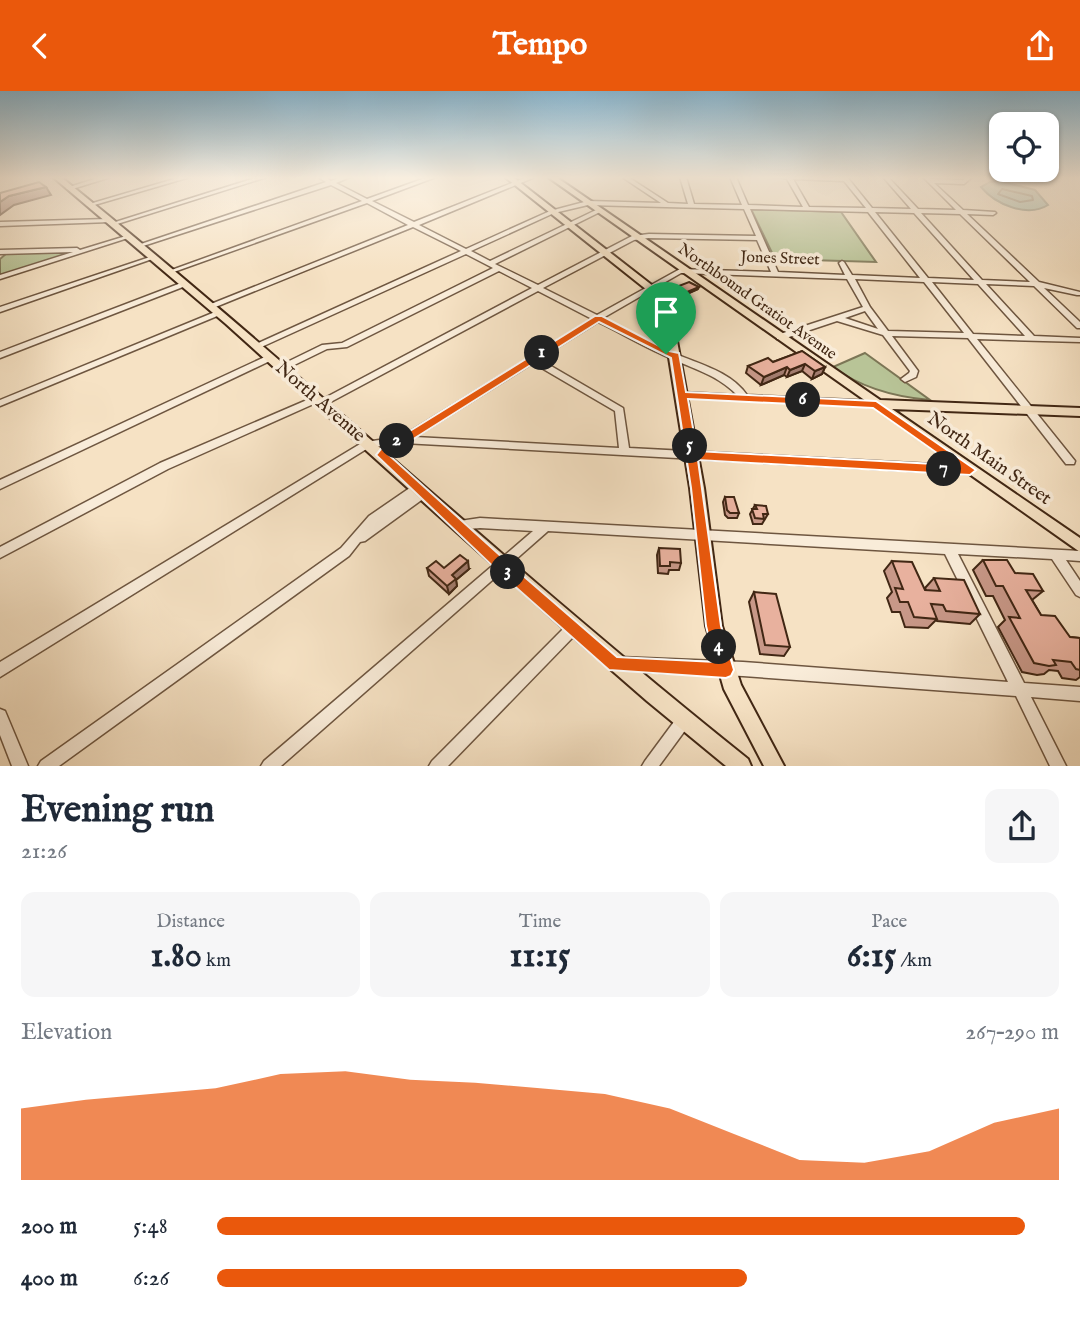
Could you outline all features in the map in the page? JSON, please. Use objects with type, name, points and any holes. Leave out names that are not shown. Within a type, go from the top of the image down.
[{"type":"main road","name":"North Avenue","points":[[93,208],[382,455],[572,629],[741,766]]},
{"type":"main road","points":[[548,208],[650,288],[662,300],[668,313],[714,626],[726,670],[750,724],[774,766]]},
{"type":"main road","name":"Northbound Gratiot Avenue","points":[[595,208],[876,404]]},
{"type":"main road","points":[[876,404],[1080,412]]},
{"type":"main road","name":"North Main Street","points":[[876,404],[1080,545]]},
{"type":"street","points":[[0,224],[110,222],[156,208]]},
{"type":"street","points":[[138,246],[253,208]]},
{"type":"street","points":[[169,272],[348,208]]},
{"type":"street","points":[[383,208],[667,354],[738,387],[744,397]]},
{"type":"street","points":[[0,403],[456,208]]},
{"type":"street","points":[[257,347],[552,212],[566,208]]},
{"type":"street","points":[[747,208],[776,275]]},
{"type":"street","points":[[822,208],[993,213]]},
{"type":"street","points":[[913,208],[1032,339]]},
{"type":"street","points":[[957,208],[1080,326]]},
{"type":"street","points":[[869,210],[1070,461]]},
{"type":"street","points":[[491,263],[598,211]]},
{"type":"street","points":[[0,278],[128,237]]},
{"type":"street","points":[[0,553],[170,463],[319,401],[636,237],[760,238]]},
{"type":"street","points":[[2,253],[88,250]]},
{"type":"street","points":[[0,310],[152,258]]},
{"type":"street","points":[[842,263],[867,308],[914,371],[913,375],[905,379]]},
{"type":"street","points":[[282,368],[326,348],[344,345],[499,268]]},
{"type":"street","name":"Jones Street","points":[[398,441],[680,271],[1037,284],[1077,293]]},
{"type":"street","points":[[0,355],[184,285]]},
{"type":"street","points":[[780,337],[867,308]]},
{"type":"street","points":[[837,318],[884,333],[1080,340]]},
{"type":"street","points":[[0,485],[269,358]]},
{"type":"street","points":[[533,359],[620,410],[624,452]]},
{"type":"street","points":[[682,395],[876,404]]},
{"type":"street","points":[[382,455],[398,441]]},
{"type":"street","points":[[0,670],[369,444],[398,441],[970,470]]},
{"type":"street","points":[[46,766],[284,597],[420,490]]},
{"type":"street","points":[[457,525],[481,523],[1080,556]]},
{"type":"street","points":[[269,766],[545,527]]},
{"type":"street","points":[[949,549],[1058,766]]},
{"type":"street","points":[[1056,555],[1080,590]]},
{"type":"street","points":[[437,766],[572,629]]},
{"type":"street","points":[[614,665],[743,669],[1080,694]]},
{"type":"street","points":[[0,716],[19,766]]},
{"type":"street","points":[[650,766],[684,720]]},
{"type":"green space","points":[[751,209],[841,212],[876,262],[775,259]]},
{"type":"green space","points":[[74,252],[0,276],[0,259],[7,253]]},
{"type":"green space","points":[[865,353],[930,400],[879,390],[855,381],[833,367]]},
{"type":"building","points":[[689,282],[699,287],[680,295],[671,289]]},
{"type":"building","points":[[802,351],[825,367],[815,371],[805,364],[790,370],[787,367],[764,377],[748,366],[768,358],[773,362]]},
{"type":"building","points":[[725,497],[734,497],[739,513],[730,513],[727,510]]},
{"type":"building","points":[[755,505],[766,506],[768,514],[763,514],[764,519],[755,518],[752,509],[757,509]]},
{"type":"building","points":[[659,548],[680,549],[681,563],[670,562],[670,566],[660,566]]},
{"type":"building","points":[[460,555],[468,561],[452,575],[456,579],[447,586],[427,568],[436,561],[444,568]]},
{"type":"building","points":[[983,560],[1007,560],[1015,573],[1033,574],[1043,591],[1026,590],[1041,615],[1055,616],[1070,637],[1080,638],[1080,670],[1071,662],[1053,660],[1056,665],[1049,666],[1034,663],[1009,617],[1020,618],[1003,586],[996,586]]},
{"type":"building","points":[[892,561],[912,562],[925,590],[940,591],[934,578],[964,580],[980,614],[946,611],[943,605],[931,604],[937,619],[914,617],[908,602],[900,602],[895,588],[903,589]]},
{"type":"building","points":[[754,592],[776,594],[790,647],[765,645]]},
{"type":"route","points":[[666,354],[598,318],[403,440],[393,442],[382,455],[508,572],[614,665],[629,663],[726,670],[714,626],[682,395],[876,404],[970,470],[691,456],[682,395],[676,356],[666,354]]}]
